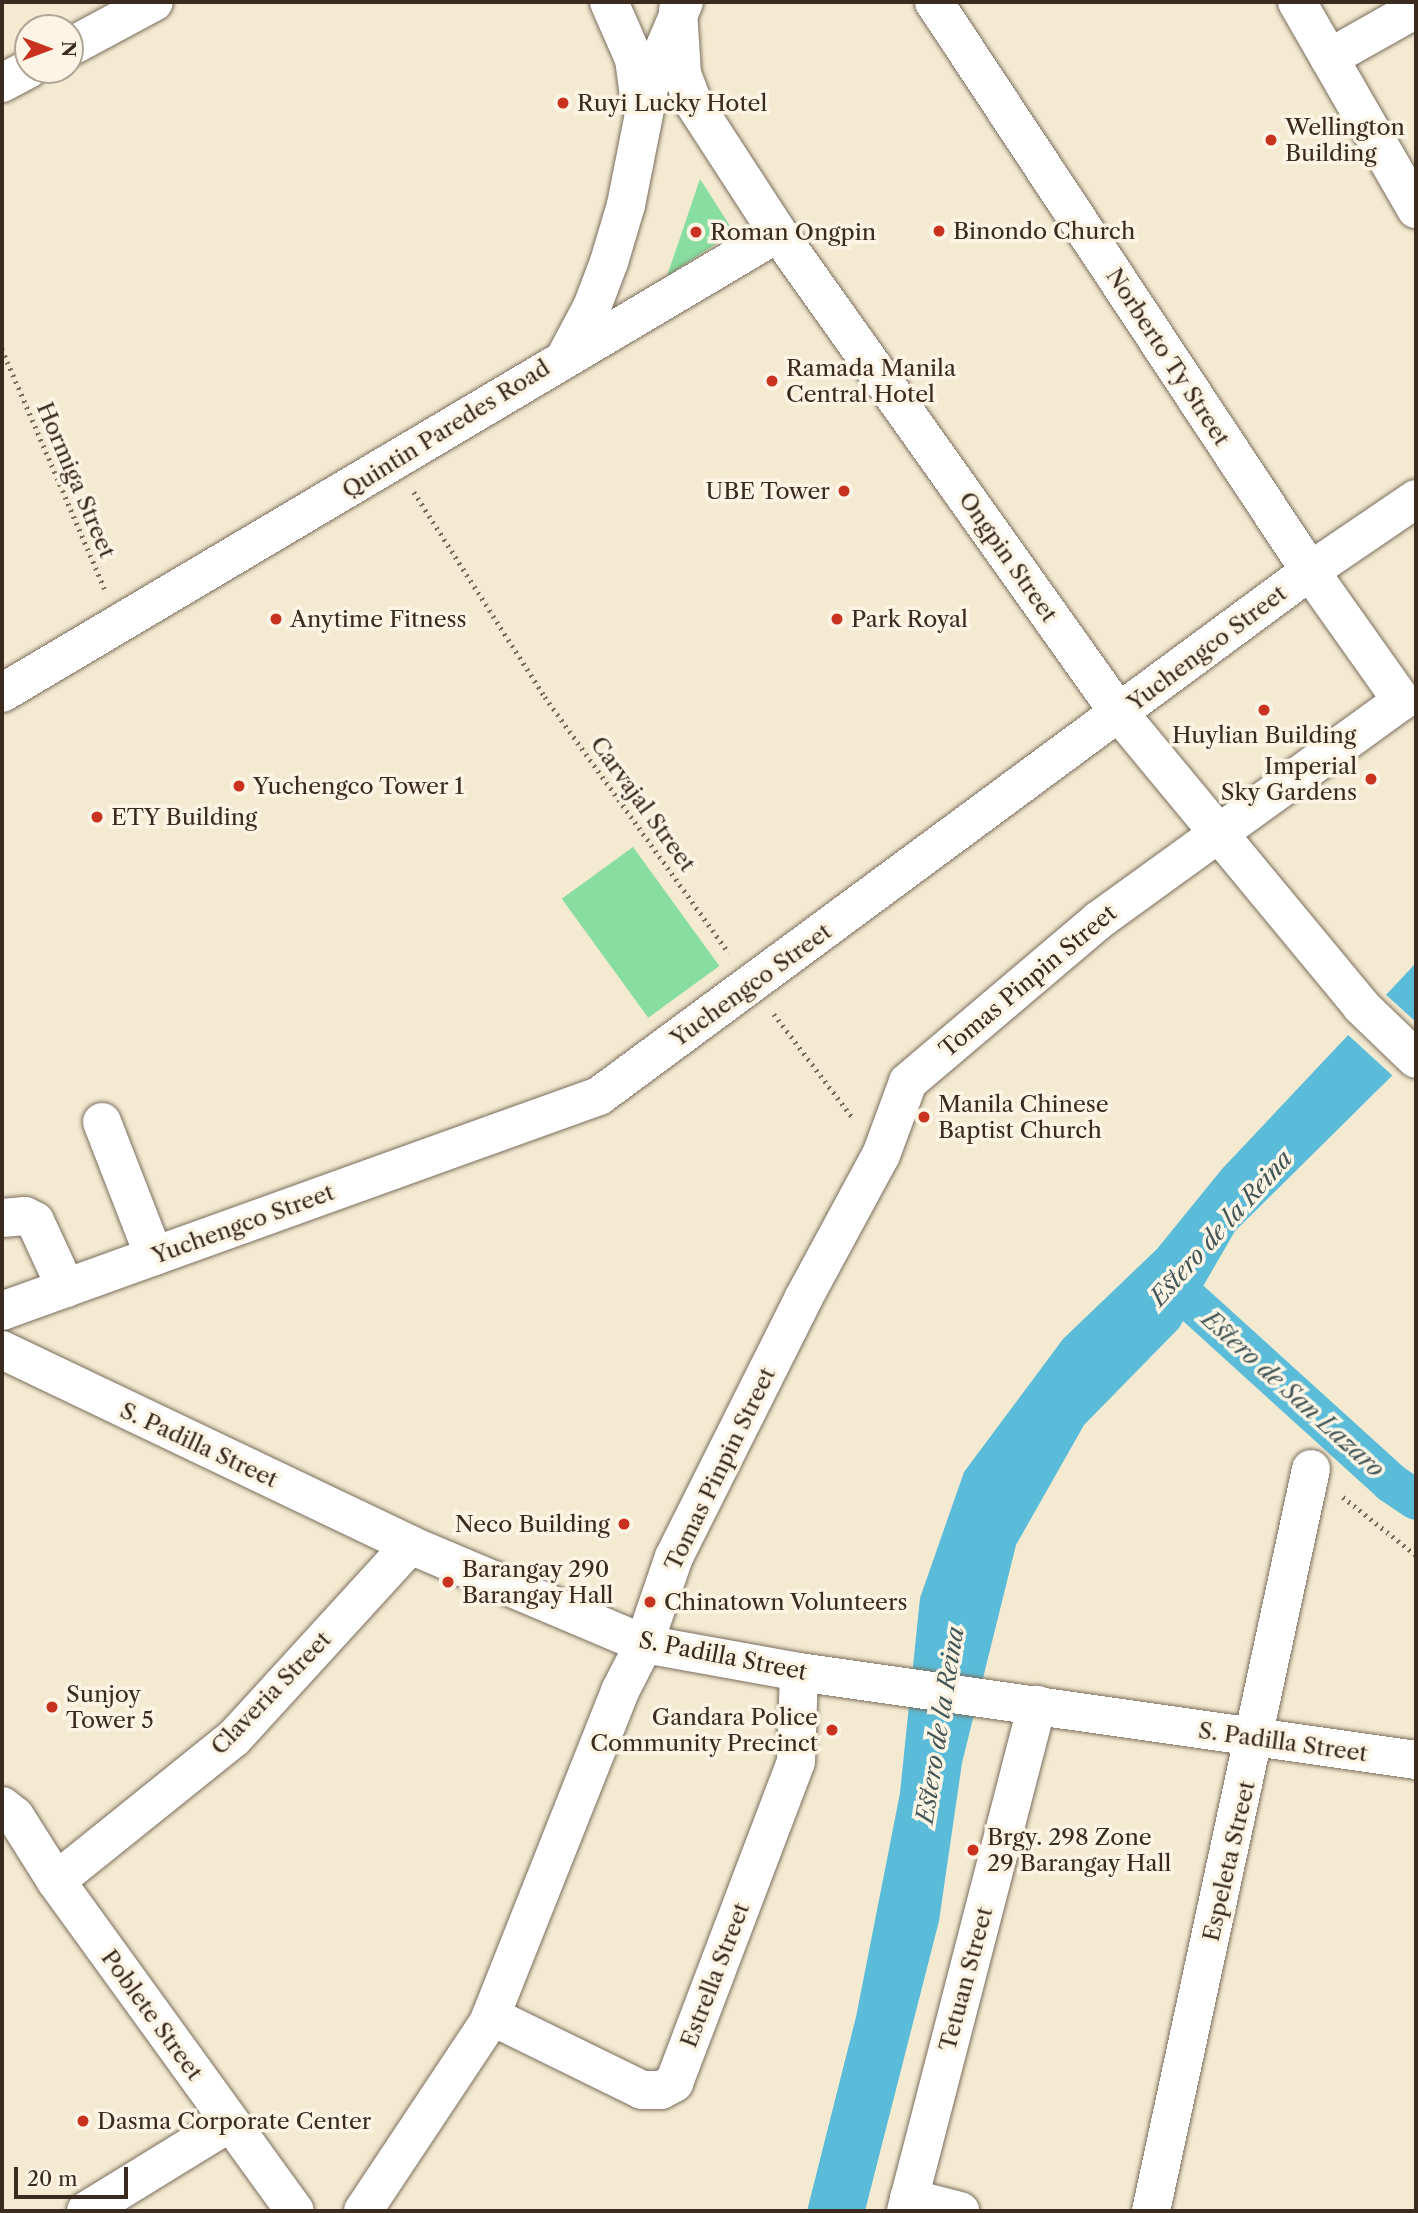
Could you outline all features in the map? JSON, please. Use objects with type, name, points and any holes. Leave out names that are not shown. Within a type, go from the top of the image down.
[{"type":"street","points":[[84,40],[154,2]]},
{"type":"street","points":[[608,2],[634,59],[641,127]]},
{"type":"street","name":"Norberto Ty Street","points":[[934,2],[1310,571],[1409,695]]},
{"type":"street","points":[[1297,2],[1416,208]]},
{"type":"street","name":"Quintin Paredes Road","points":[[2,693],[395,461],[567,354],[592,307],[609,262],[626,205],[651,79],[681,6]]},
{"type":"street","name":"Ongpin Street","points":[[681,6],[682,74],[692,103],[778,233],[1119,713],[1361,1006],[1416,1059]]},
{"type":"street","points":[[1329,58],[1416,9]]},
{"type":"street","points":[[567,354],[778,233]]},
{"type":"street","name":"Yuchengco Street","points":[[2,1311],[599,1096],[1310,571],[1416,499]]},
{"type":"street","name":"Tomas Pinpin Street","points":[[367,2210],[491,2016],[620,1691],[644,1644],[674,1557],[803,1299],[881,1155],[908,1082],[1099,920],[1215,832],[1409,695]]},
{"type":"street","points":[[102,1122],[153,1256]]},
{"type":"street","points":[[2,1217],[24,1216],[35,1221],[66,1288]]},
{"type":"street","name":"S. Padilla Street","points":[[2,1350],[410,1545],[644,1644],[799,1672],[1416,1760]]},
{"type":"street","name":"Espeleta Street","points":[[1151,2211],[1256,1739],[1311,1469]]},
{"type":"street","name":"Claveria Street","points":[[56,1881],[234,1738],[410,1545]]},
{"type":"street","name":"Estrella Street","points":[[491,2016],[642,2090],[661,2090],[674,2083],[796,1762],[799,1672]]},
{"type":"street","name":"Tetuan Street","points":[[907,2205],[1037,1705]]},
{"type":"street","name":"Poblete Street","points":[[8,1811],[229,2123],[295,2211]]},
{"type":"street","points":[[86,2211],[229,2123]]},
{"type":"street","points":[[907,2205],[960,2211]]},
{"type":"path","name":"Hormiga Street","points":[[2,349],[95,571],[122,623]]},
{"type":"path","name":"Carvajal Street","points":[[395,461],[545,698],[752,985],[881,1155]]},
{"type":"path","points":[[1311,1469],[1381,1530],[1416,1555]]},
{"type":"green space","points":[[700,179],[734,232],[667,276]]},
{"type":"green space","points":[[633,847],[719,966],[648,1018],[562,899]]},
{"type":"water","name":"Estero de la Reina","points":[[1416,963],[1416,1052],[1235,1231],[1179,1328],[1084,1425],[1016,1545],[962,1763],[939,1921],[865,2211],[807,2211],[856,2017],[900,1793],[920,1598],[964,1472],[1063,1339],[1157,1249],[1222,1169]]},
{"type":"pier","points":[[1383,992],[1416,1022],[1416,1057],[1394,1077],[1346,1033]]},
{"type":"waterway","name":"Estero de San Lazaro","points":[[1173,1285],[1391,1483],[1416,1500]]},
{"type":"place","name":"Ruyi Lucky Hotel","points":[[563,103]]},
{"type":"place","name":"Wellington Building","points":[[1271,140]]},
{"type":"place","name":"Binondo Church","points":[[939,231]]},
{"type":"place","name":"Roman Ongpin","points":[[696,232]]},
{"type":"place","name":"Ramada Manila Central Hotel","points":[[772,381]]},
{"type":"place","name":"UBE Tower","points":[[844,491]]},
{"type":"place","name":"Anytime Fitness","points":[[276,619]]},
{"type":"place","name":"Park Royal","points":[[837,619]]},
{"type":"place","name":"Huylian Building","points":[[1264,710]]},
{"type":"place","name":"Imperial Sky Gardens","points":[[1371,779]]},
{"type":"place","name":"Yuchengco Tower 1","points":[[239,786]]},
{"type":"place","name":"ETY Building","points":[[97,817]]},
{"type":"place","name":"Manila Chinese Baptist Church","points":[[924,1117]]},
{"type":"place","name":"Neco Building","points":[[624,1524]]},
{"type":"place","name":"Barangay 290 Barangay Hall","points":[[448,1582]]},
{"type":"place","name":"Chinatown Volunteers","points":[[650,1602]]},
{"type":"place","name":"Sunjoy Tower 5","points":[[52,1707]]},
{"type":"place","name":"Gandara Police Community Precinct","points":[[832,1730]]},
{"type":"place","name":"Brgy. 298 Zone 29 Barangay Hall","points":[[973,1850]]},
{"type":"place","name":"Dasma Corporate Center","points":[[83,2121]]}]
